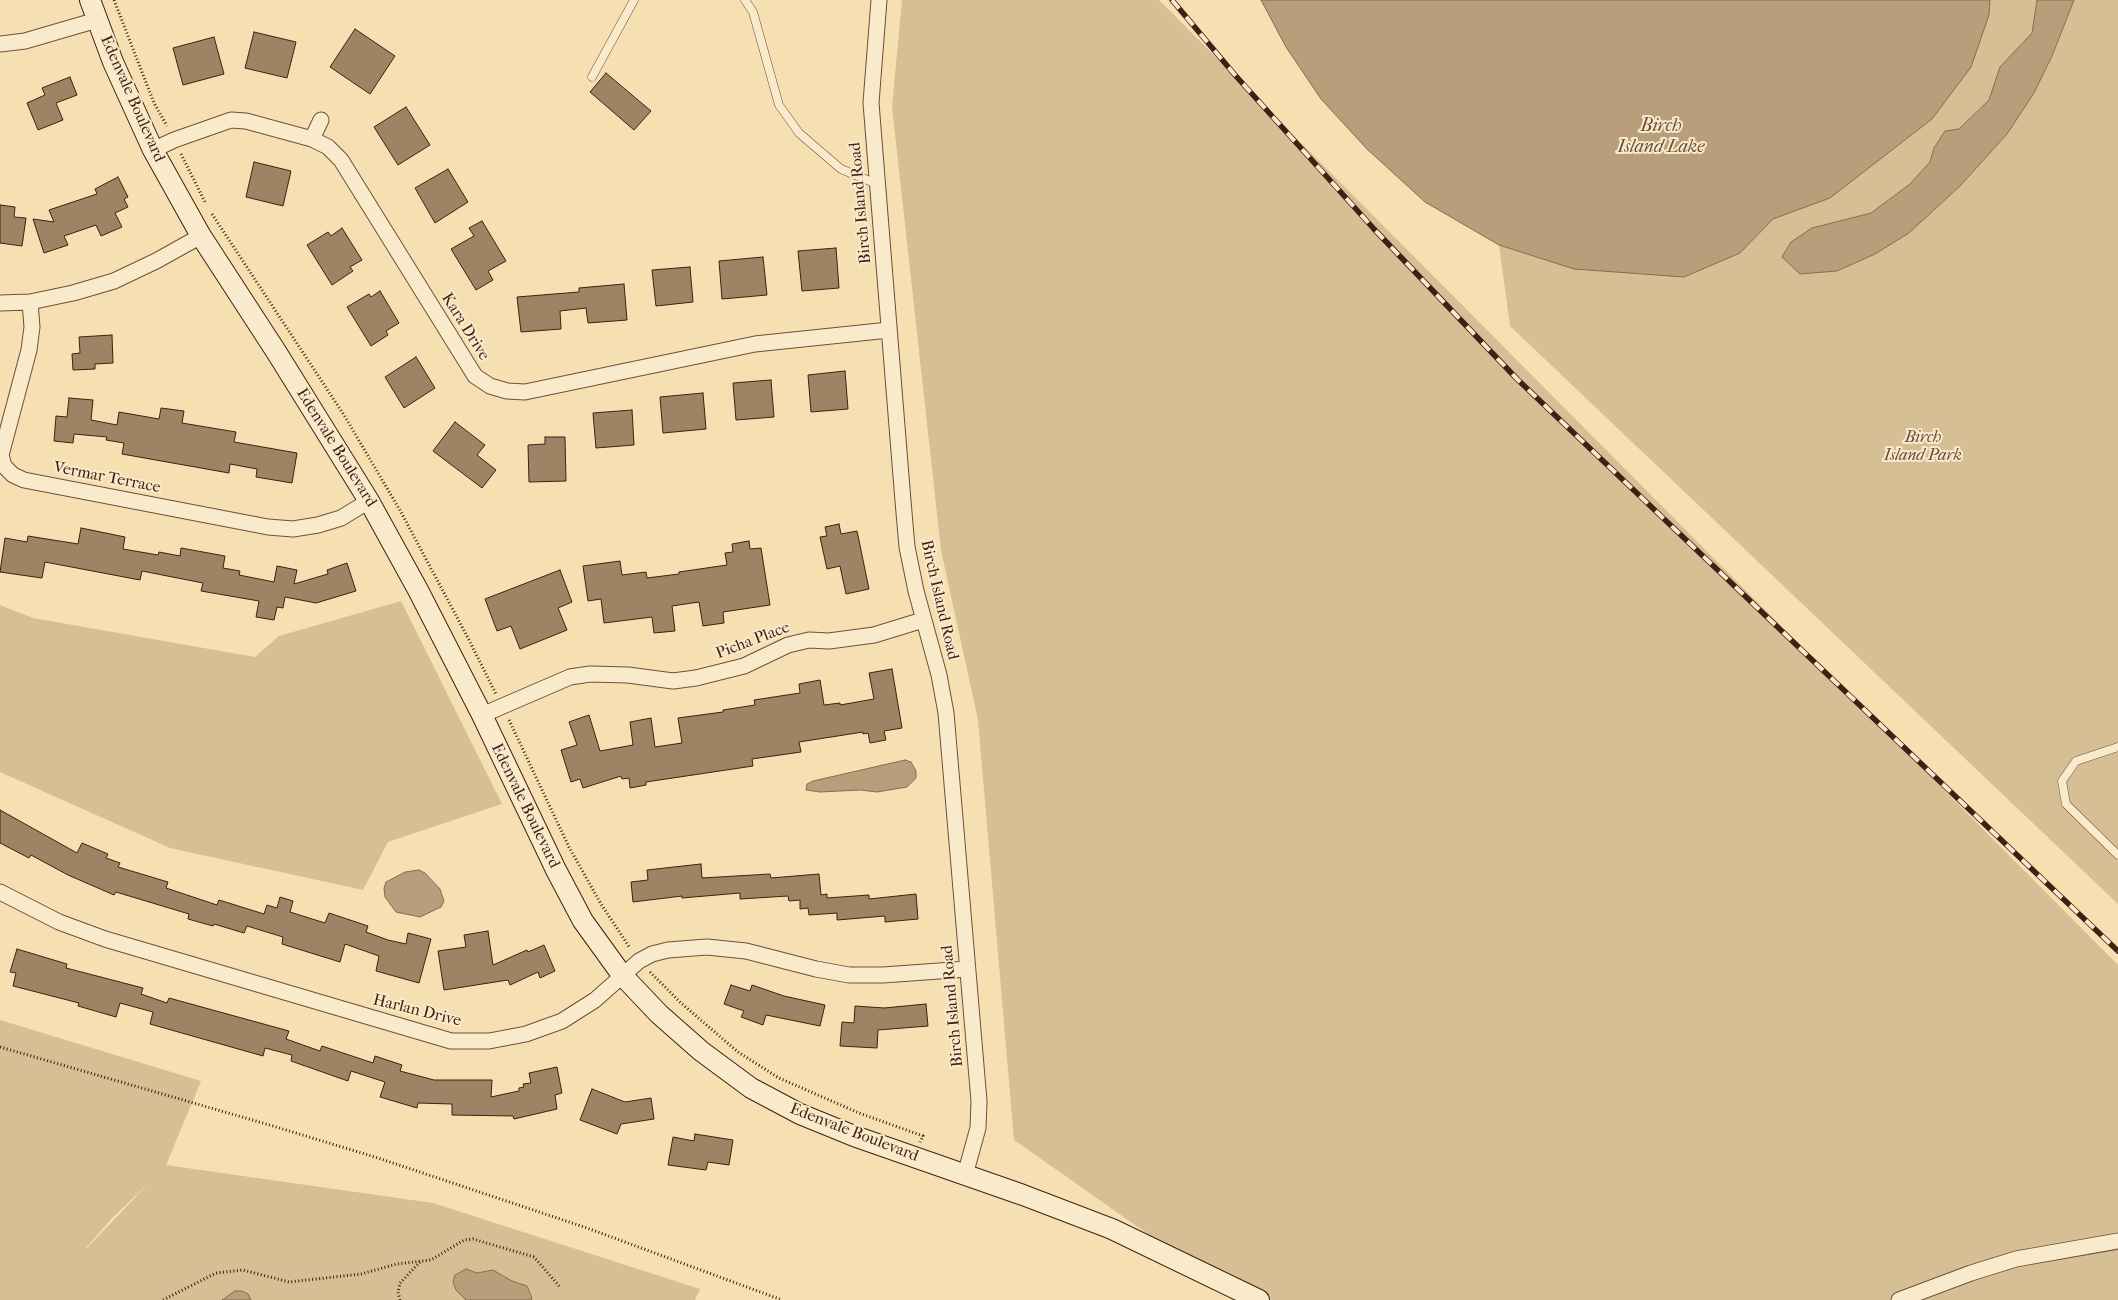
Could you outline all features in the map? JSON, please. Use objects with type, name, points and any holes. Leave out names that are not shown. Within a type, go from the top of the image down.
[{"type":"street","name":"Edenvale Boulevard","points":[[90,0],[113,62],[153,150],[200,236],[277,353],[369,501],[418,590],[482,715],[582,921],[622,975],[659,1014],[701,1051],[751,1088],[800,1114],[854,1136],[1112,1229],[1258,1300]]},
{"type":"street","name":"Birch Island Road","points":[[879,0],[871,103],[907,547],[923,620],[939,675],[946,713],[979,1101],[978,1128],[966,1175]]},
{"type":"street","points":[[0,44],[25,41],[97,20]]},
{"type":"street","name":"Kara Drive","points":[[153,150],[174,140],[231,120],[246,121],[312,139],[328,147],[341,160],[475,376],[506,397],[755,344],[889,330]]},
{"type":"street","points":[[312,139],[321,120]]},
{"type":"street","points":[[0,303],[30,302],[73,293],[114,281],[156,261],[200,236]]},
{"type":"street","name":"Vermar Terrace","points":[[30,302],[32,327],[29,350],[1,455],[10,480],[24,480],[239,521],[293,529],[318,526],[341,518],[369,501]]},
{"type":"street","name":"Picha Place","points":[[482,715],[501,705],[570,677],[590,674],[628,675],[672,681],[696,678],[744,666],[788,645],[809,640],[829,641],[874,635],[923,620]]},
{"type":"street","name":"Harlan Drive","points":[[0,892],[59,922],[105,938],[451,1041],[489,1042],[526,1034],[562,1021],[595,1000],[639,961],[652,954],[668,950],[707,947],[746,951],[816,969],[849,974],[883,975],[967,969]]},
{"type":"street","points":[[1899,1300],[1971,1273],[2016,1259],[2118,1241]]},
{"type":"lane","points":[[592,77],[634,0]]},
{"type":"lane","points":[[745,0],[752,12],[779,105],[799,133],[841,169],[877,184]]},
{"type":"lane","points":[[2118,747],[2076,761],[2062,781],[2066,804],[2118,855]]},
{"type":"path","points":[[114,0],[154,103],[209,210],[344,415],[401,512],[468,638],[569,847],[601,904],[639,961],[681,1003],[731,1046],[779,1078],[858,1113],[922,1136],[915,1157]]},
{"type":"path","points":[[0,1047],[378,1158],[588,1228],[782,1300]]},
{"type":"path","points":[[163,1300],[216,1273],[233,1270],[248,1271],[289,1282],[361,1274],[397,1264],[431,1260],[464,1240],[473,1239],[534,1257],[560,1287]]},
{"type":"path","points":[[400,1300],[398,1292],[400,1282],[420,1261]]},
{"type":"green space","points":[[902,0],[1159,0],[2118,965],[2118,1300],[1242,1300],[1014,1140],[978,720],[941,550],[892,107]]},
{"type":"green space","name":"Birch Island Park","points":[[1990,0],[2037,0],[2032,33],[2000,67],[1989,100],[1959,129],[1934,148],[1930,162],[1910,184],[1871,213],[1812,228],[1800,274],[1837,271],[1875,254],[1909,233],[1960,186],[2007,134],[2034,93],[2052,56],[2074,0],[2118,0],[2118,904],[1510,326],[1499,245],[1574,269],[1740,253],[1773,219],[1830,198],[1932,119],[1989,15]]},
{"type":"green space","points":[[401,601],[502,804],[388,842],[363,890],[170,848],[0,772],[0,605],[33,618],[255,657],[279,636]]},
{"type":"green space","points":[[0,1020],[201,1081],[166,1165],[433,1203],[700,1289],[695,1300],[0,1300]],"holes":[[[148,1184],[87,1248],[113,1217]]]},
{"type":"water","name":"Birch Island Lake","points":[[1261,0],[1990,0],[1989,15],[1971,67],[1932,119],[1830,198],[1773,219],[1740,253],[1684,277],[1574,269],[1499,245],[1425,202],[1367,149],[1321,99],[1286,47]]},
{"type":"water","points":[[2037,0],[2074,0],[2052,56],[2034,93],[2007,134],[1960,186],[1909,233],[1875,254],[1837,271],[1800,274],[1782,257],[1791,242],[1812,228],[1871,213],[1910,184],[1930,162],[1934,148],[1945,131],[1959,129],[1989,100],[2000,67],[2032,33]]},
{"type":"water","points":[[905,760],[911,762],[916,771],[916,778],[907,787],[877,792],[860,790],[820,792],[806,790],[807,784],[813,781]]},
{"type":"water","points":[[419,870],[425,873],[440,889],[444,901],[441,907],[420,917],[396,912],[385,897],[384,888],[386,882],[405,872]]},
{"type":"water","points":[[466,1269],[477,1273],[493,1270],[512,1281],[527,1286],[532,1298],[531,1300],[466,1300],[456,1290],[453,1282],[455,1275]]},
{"type":"water","points":[[235,1291],[242,1291],[248,1294],[251,1300],[222,1300]]},
{"type":"building","points":[[355,29],[395,56],[370,94],[330,67]]},
{"type":"building","points":[[254,32],[296,42],[287,78],[245,68]]},
{"type":"building","points":[[214,37],[224,74],[183,85],[173,48]]},
{"type":"building","points":[[606,73],[651,111],[634,130],[590,92]]},
{"type":"building","points":[[70,77],[77,95],[56,103],[63,120],[38,130],[27,103],[45,95],[42,88]]},
{"type":"building","points":[[406,107],[430,145],[398,165],[374,127]]},
{"type":"building","points":[[254,162],[291,171],[283,206],[246,197]]},
{"type":"building","points":[[448,169],[468,202],[435,223],[415,188]]},
{"type":"building","points":[[118,177],[128,197],[124,199],[128,207],[115,213],[122,227],[101,236],[96,225],[64,236],[68,245],[44,253],[33,219],[54,222],[49,210],[97,194],[95,189]]},
{"type":"building","points":[[0,205],[15,207],[14,217],[26,218],[22,246],[0,243]]},
{"type":"building","points":[[482,221],[506,261],[488,271],[493,280],[476,290],[451,249],[474,236],[469,228]]},
{"type":"building","points":[[342,228],[362,260],[350,267],[353,271],[332,285],[307,245],[328,232],[331,236]]},
{"type":"building","points":[[836,248],[839,288],[802,291],[798,251]]},
{"type":"building","points":[[763,257],[767,295],[722,299],[719,261]]},
{"type":"building","points":[[690,267],[693,302],[656,306],[652,270]]},
{"type":"building","points":[[624,284],[627,320],[588,323],[586,308],[560,311],[561,329],[521,332],[517,297],[579,292],[579,288]]},
{"type":"building","points":[[380,291],[399,323],[386,331],[388,335],[371,346],[347,307],[369,294],[371,297]]},
{"type":"building","points":[[112,335],[113,363],[95,364],[95,369],[73,370],[72,354],[80,353],[79,337]]},
{"type":"building","points":[[416,357],[435,388],[404,408],[385,377]]},
{"type":"building","points":[[845,371],[848,409],[811,412],[808,375]]},
{"type":"building","points":[[771,380],[774,417],[736,420],[733,383]]},
{"type":"building","points":[[703,393],[706,429],[663,433],[660,397]]},
{"type":"building","points":[[69,398],[93,400],[91,420],[117,425],[119,412],[159,419],[161,408],[184,411],[182,423],[236,432],[234,442],[297,453],[292,483],[256,477],[257,469],[230,464],[229,473],[122,454],[124,443],[106,440],[107,437],[74,434],[73,443],[54,441],[56,416],[67,417]]},
{"type":"building","points":[[632,410],[634,445],[596,448],[593,413]]},
{"type":"building","points":[[455,422],[485,445],[477,455],[496,470],[482,488],[433,451]]},
{"type":"building","points":[[545,437],[565,437],[566,481],[529,482],[528,445],[545,444]]},
{"type":"building","points":[[839,524],[841,534],[857,531],[869,589],[846,594],[840,566],[827,569],[820,537],[827,536],[825,527]]},
{"type":"building","points":[[81,528],[125,537],[123,549],[158,555],[159,552],[180,556],[181,548],[225,556],[223,568],[240,571],[239,575],[274,582],[277,566],[297,570],[294,584],[328,574],[327,570],[347,563],[356,591],[316,603],[285,597],[283,608],[277,607],[274,620],[256,617],[259,601],[201,591],[203,583],[142,571],[140,580],[45,562],[42,578],[0,572],[5,538],[27,542],[28,536],[78,544]]},
{"type":"building","points":[[749,541],[750,549],[761,548],[770,605],[723,612],[724,623],[703,626],[699,602],[672,606],[675,631],[654,633],[652,617],[604,623],[601,599],[588,601],[583,566],[620,561],[622,575],[646,572],[647,578],[679,574],[679,572],[727,565],[725,553],[733,552],[732,544]]},
{"type":"building","points":[[560,570],[572,602],[558,608],[567,630],[520,649],[511,626],[497,631],[485,599]]},
{"type":"building","points":[[892,669],[902,728],[884,731],[886,740],[870,743],[868,733],[863,734],[863,732],[799,742],[801,752],[752,759],[753,766],[646,782],[646,785],[630,788],[629,778],[622,779],[621,776],[583,788],[580,779],[571,782],[561,750],[577,745],[569,722],[589,715],[600,751],[633,745],[630,722],[651,718],[655,747],[682,743],[678,718],[723,712],[723,710],[755,705],[754,700],[800,693],[799,684],[820,680],[824,705],[840,703],[840,705],[874,699],[869,673]]},
{"type":"building","points":[[0,810],[77,853],[82,843],[108,854],[106,858],[120,863],[118,867],[168,882],[166,888],[217,905],[219,900],[264,914],[267,905],[277,908],[280,897],[293,901],[290,912],[325,923],[329,913],[368,926],[366,932],[388,940],[406,944],[408,933],[431,939],[419,983],[376,971],[379,956],[345,944],[340,962],[282,944],[283,937],[247,926],[244,933],[214,924],[213,926],[188,919],[189,914],[116,892],[114,895],[68,875],[31,855],[29,858],[0,843]]},
{"type":"building","points":[[701,864],[702,878],[770,874],[771,878],[819,874],[821,895],[827,894],[827,898],[869,895],[869,899],[916,894],[918,919],[885,922],[885,916],[837,920],[837,913],[809,915],[808,908],[800,909],[800,900],[789,901],[788,896],[740,899],[740,893],[682,898],[682,896],[633,902],[631,882],[648,880],[647,870]]},
{"type":"building","points":[[488,931],[493,965],[527,950],[528,952],[544,945],[555,971],[540,978],[538,972],[510,985],[508,980],[444,990],[438,951],[466,947],[464,935]]},
{"type":"building","points":[[17,949],[67,964],[66,968],[143,988],[141,994],[167,1003],[169,998],[289,1031],[286,1039],[320,1051],[322,1046],[373,1063],[375,1056],[402,1065],[400,1071],[434,1080],[492,1080],[491,1097],[519,1091],[519,1088],[524,1087],[523,1084],[531,1083],[529,1073],[557,1067],[562,1093],[555,1095],[557,1109],[514,1119],[513,1116],[452,1115],[452,1104],[418,1103],[417,1108],[380,1097],[385,1082],[351,1071],[348,1081],[291,1061],[292,1055],[265,1048],[263,1056],[150,1024],[153,1012],[120,1003],[116,1017],[78,1006],[79,1003],[13,986],[16,973],[10,972]]},
{"type":"building","points":[[731,985],[750,991],[752,985],[784,996],[825,1005],[820,1026],[766,1015],[763,1025],[741,1017],[744,1011],[724,1004]]},
{"type":"building","points":[[926,1004],[928,1026],[878,1030],[877,1048],[840,1046],[842,1022],[854,1023],[855,1006],[884,1008]]},
{"type":"building","points":[[592,1089],[625,1102],[651,1098],[654,1119],[621,1124],[617,1134],[580,1120]]},
{"type":"building","points":[[695,1134],[733,1140],[729,1165],[708,1162],[706,1170],[668,1165],[673,1137],[694,1141]]},
{"type":"railway","points":[[1172,0],[1235,75],[1374,229],[1517,379],[2118,951]]}]
